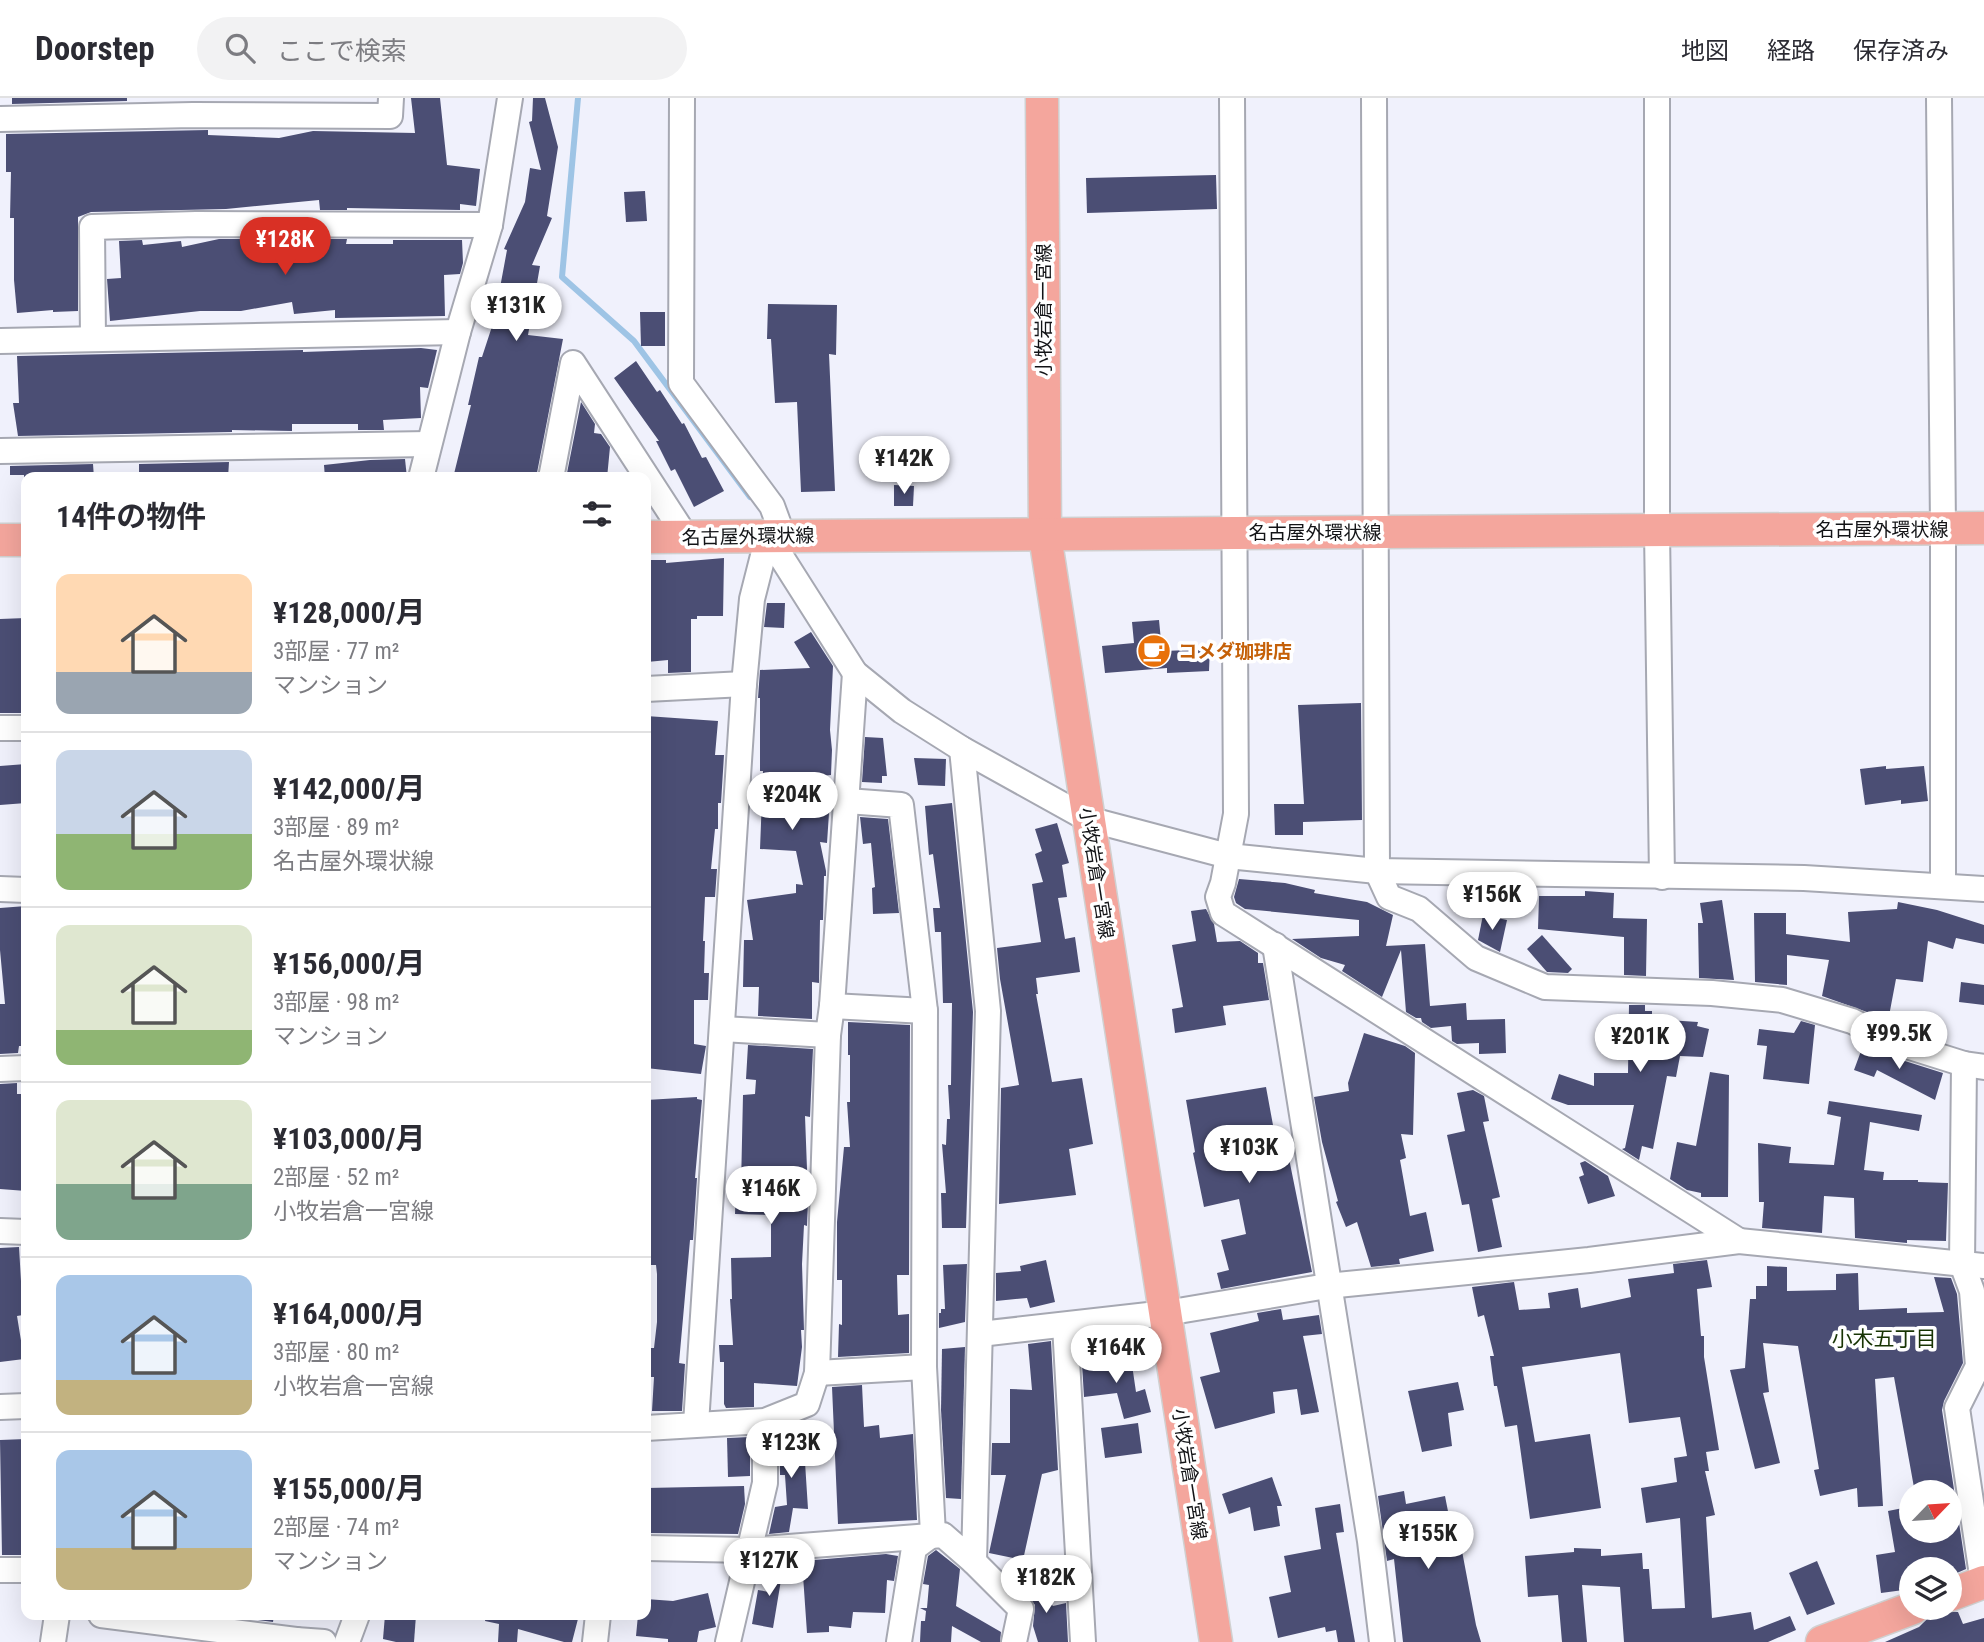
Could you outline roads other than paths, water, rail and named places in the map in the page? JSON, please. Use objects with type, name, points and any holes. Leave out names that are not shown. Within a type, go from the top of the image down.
[{"type":"main road","name":"小牧岩倉一宮線","points":[[1042,98],[1045,536],[1216,1642]]},
{"type":"main road","name":"名古屋外環状線","points":[[651,537],[1984,528]]},
{"type":"main road","points":[[0,540],[21,540]]},
{"type":"main road","points":[[1962,1590],[1984,1582]]},
{"type":"main road","points":[[1822,1642],[1899,1613]]},
{"type":"street","points":[[0,119],[193,115],[390,116],[391,98]]},
{"type":"street","points":[[422,472],[458,332],[490,225],[510,98]]},
{"type":"street","points":[[682,98],[681,383],[772,506],[775,536],[855,673],[902,711],[962,749],[1088,819],[1228,856],[1377,871],[1804,878],[1984,889]]},
{"type":"street","points":[[1233,98],[1236,814],[1218,897],[1223,913],[1739,1241]]},
{"type":"street","points":[[1374,98],[1377,871],[1389,897],[1419,909],[1476,958],[1545,987],[1712,993],[1782,1000],[1852,1021],[1894,1042],[1974,1065],[1972,1291],[1978,1366],[1957,1408],[1984,1582]]},
{"type":"street","points":[[1657,98],[1657,531],[1662,877]]},
{"type":"street","points":[[1939,98],[1943,528],[1942,885]]},
{"type":"street","points":[[93,339],[92,227],[196,224],[490,225]]},
{"type":"street","points":[[0,341],[458,332]]},
{"type":"street","points":[[552,472],[572,363],[644,472]]},
{"type":"street","points":[[0,451],[429,444]]},
{"type":"street","points":[[651,483],[687,537]]},
{"type":"street","points":[[696,1424],[751,599],[775,536]]},
{"type":"street","points":[[651,1428],[765,1421],[807,1404],[817,1373],[828,1035],[848,801],[855,673]]},
{"type":"street","points":[[651,689],[744,684]]},
{"type":"street","points":[[0,728],[21,728]]},
{"type":"street","points":[[962,749],[988,1012],[974,1562]]},
{"type":"street","points":[[848,801],[901,805],[925,1011],[924,1367],[933,1535]]},
{"type":"street","points":[[0,889],[21,890]]},
{"type":"street","points":[[1275,945],[1327,1286],[1370,1541],[1382,1642]]},
{"type":"street","points":[[832,1006],[925,1011]]},
{"type":"street","points":[[722,1029],[828,1035]]},
{"type":"street","points":[[0,1069],[21,1069]]},
{"type":"street","points":[[0,1231],[21,1231]]},
{"type":"street","points":[[980,1334],[1166,1313],[1327,1286],[1589,1260],[1739,1241],[1973,1265]]},
{"type":"street","points":[[1065,1325],[1083,1642]]},
{"type":"street","points":[[817,1373],[924,1367]]},
{"type":"street","points":[[0,1407],[21,1406]]},
{"type":"street","points":[[728,1642],[765,1483],[765,1421]]},
{"type":"street","points":[[899,1642],[914,1548],[933,1535]]},
{"type":"street","points":[[651,1548],[749,1550],[943,1535],[1021,1609],[1014,1642]]},
{"type":"street","points":[[0,1570],[21,1570]]},
{"type":"street","points":[[53,1642],[56,1620]]},
{"type":"street","points":[[128,1620],[166,1627],[324,1642]]},
{"type":"street","points":[[347,1642],[355,1620]]},
{"type":"street","points":[[595,1642],[597,1620]]},
{"type":"waterway","points":[[578,98],[562,277],[634,341],[750,497]]},
{"type":"place","name":"コメダ珈琲店","points":[[1154,651]]},
{"type":"district","name":"小木五丁目","points":[[1884,1339]]}]
